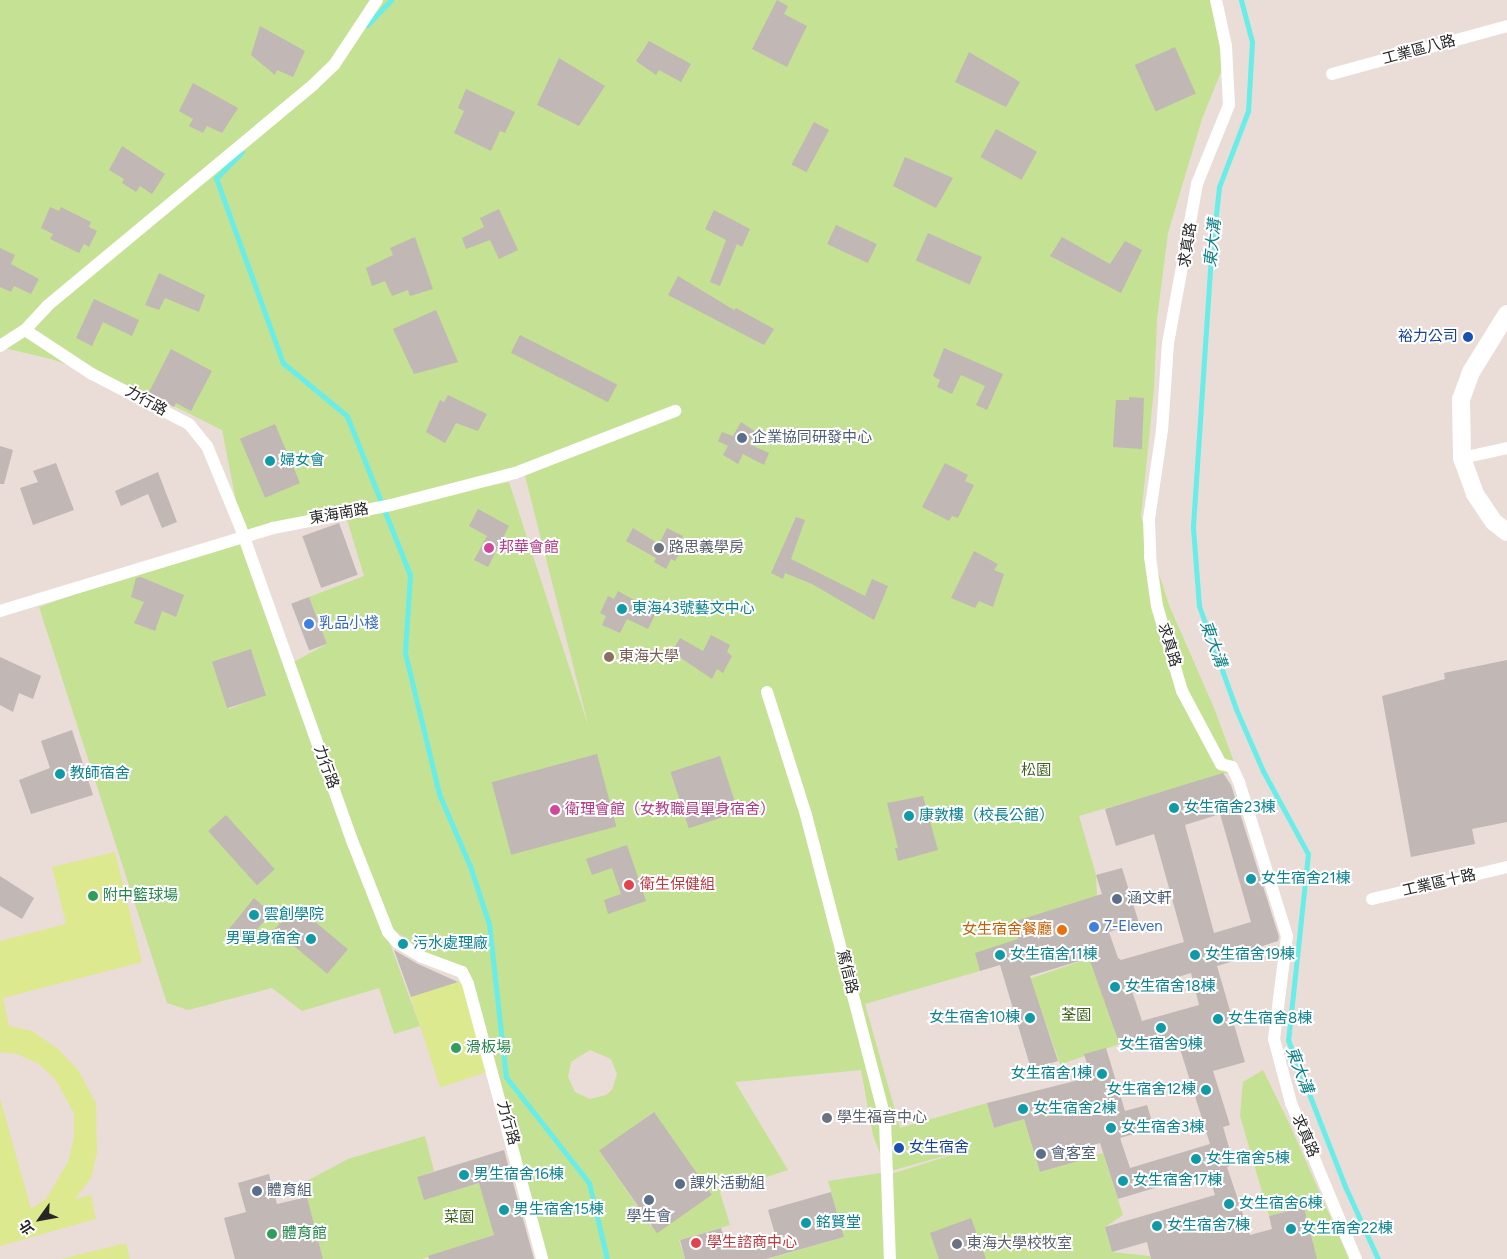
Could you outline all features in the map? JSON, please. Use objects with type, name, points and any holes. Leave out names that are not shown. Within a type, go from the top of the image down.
[{"type":"street","points":[[1,347],[8,339],[25,330],[47,306],[313,85],[334,65],[376,0]]},
{"type":"street","name":"求真路","points":[[1216,0],[1226,46],[1229,105],[1197,184],[1168,343],[1162,430],[1149,519],[1150,556],[1157,606],[1182,691],[1221,764],[1232,767],[1239,782],[1287,936],[1274,1039],[1291,1103],[1356,1259]]},
{"type":"street","name":"工業區八路","points":[[1332,74],[1507,26]]},
{"type":"street","points":[[1507,314],[1471,372],[1461,399],[1462,458],[1475,494],[1494,522],[1507,532]]},
{"type":"street","name":"力行路","points":[[25,330],[92,374],[128,391],[199,433],[244,536],[353,843],[388,932],[397,942],[422,957],[462,972],[468,984],[542,1259]]},
{"type":"street","name":"東海南路","points":[[0,611],[244,536],[344,513],[391,505],[516,473],[676,411]]},
{"type":"street","points":[[1462,458],[1507,448]]},
{"type":"street","name":"篤信路","points":[[767,692],[806,815],[885,1119],[890,1259]]},
{"type":"street","name":"工業區十路","points":[[1372,899],[1507,867]]},
{"type":"green space","name":"東海大學","points":[[0,0],[1211,0],[1223,67],[1202,119],[1168,233],[1157,319],[1154,389],[1141,517],[1169,605],[1214,708],[1237,770],[1079,816],[1096,875],[1097,896],[1014,922],[1018,939],[980,971],[865,1004],[900,1128],[987,1103],[994,1128],[1024,1119],[1040,1172],[1103,1153],[1123,1215],[1105,1227],[1112,1252],[1150,1256],[1151,1259],[768,1259],[844,1237],[828,1181],[887,1172],[873,1135],[861,1070],[735,1082],[788,1170],[720,1192],[730,1225],[679,1240],[685,1259],[539,1259],[463,980],[384,923],[369,886],[420,1026],[394,1034],[379,988],[302,1011],[272,988],[188,1010],[167,1003],[39,607],[243,536],[222,430],[142,390],[51,359],[0,347]],"holes":[[[656,420],[525,476],[589,728],[509,482],[404,503],[516,473]],[[345,513],[364,576],[309,597],[327,644],[288,665],[244,536]],[[251,649],[266,695],[229,709],[225,697]],[[590,1050],[611,1059],[617,1074],[612,1090],[606,1095],[590,1099],[575,1092],[568,1077],[571,1062]],[[653,1112],[712,1195],[651,1226],[600,1152]],[[983,1145],[888,1175],[887,1172]]]},
{"type":"green space","points":[[115,852],[142,962],[3,998],[9,1026],[32,1031],[58,1049],[78,1070],[96,1103],[97,1153],[91,1178],[75,1199],[91,1195],[96,1219],[0,1246],[0,1098],[31,1209],[46,1199],[68,1162],[74,1137],[74,1113],[55,1079],[39,1064],[17,1054],[0,1052],[0,941],[66,924],[52,867]]},
{"type":"green space","name":"荃園","points":[[1090,958],[1120,1044],[1060,1065],[1030,979]]},
{"type":"green space","name":"滑板場","points":[[463,980],[492,1070],[440,1087],[411,997]]},
{"type":"green space","points":[[1263,1070],[1289,1123],[1349,1259],[1317,1259],[1298,1246],[1313,1242],[1304,1207],[1269,1216],[1240,1116],[1243,1082]]},
{"type":"green space","name":"菜園","points":[[425,1136],[434,1171],[417,1177],[424,1199],[480,1183],[494,1235],[422,1259],[323,1259],[303,1183],[348,1159]]},
{"type":"green space","points":[[126,1243],[130,1259],[61,1259]]},
{"type":"building","points":[[777,0],[788,6],[784,14],[807,26],[787,67],[752,49]]},
{"type":"building","points":[[260,26],[305,51],[293,77],[277,70],[275,75],[251,55]]},
{"type":"building","points":[[649,41],[691,64],[681,82],[659,70],[656,75],[636,61]]},
{"type":"building","points":[[1175,47],[1196,94],[1156,111],[1135,65]]},
{"type":"building","points":[[969,52],[1020,82],[1006,107],[955,82]]},
{"type":"building","points":[[559,58],[605,86],[579,126],[537,105]]},
{"type":"building","points":[[193,83],[238,108],[222,133],[207,126],[203,133],[189,126],[193,119],[179,111]]},
{"type":"building","points":[[466,89],[515,112],[505,133],[500,131],[491,151],[454,133],[464,111],[458,108]]},
{"type":"building","points":[[814,122],[829,130],[806,172],[791,164]]},
{"type":"building","points":[[996,129],[1037,152],[1022,180],[980,157]]},
{"type":"building","points":[[122,146],[165,174],[152,194],[140,186],[136,192],[122,183],[124,179],[109,170]]},
{"type":"building","points":[[905,157],[953,178],[936,208],[893,186]]},
{"type":"building","points":[[50,207],[59,211],[61,207],[91,222],[89,227],[97,231],[89,247],[84,244],[79,253],[50,239],[53,234],[41,228]]},
{"type":"building","points":[[499,209],[518,250],[499,259],[490,240],[466,249],[462,238],[484,227],[480,218]]},
{"type":"building","points":[[714,210],[750,229],[742,247],[737,244],[720,286],[710,282],[726,240],[705,229]]},
{"type":"building","points":[[836,225],[877,244],[868,263],[827,244]]},
{"type":"building","points":[[928,233],[982,257],[970,284],[916,260]]},
{"type":"building","points":[[415,237],[433,289],[410,296],[408,290],[392,296],[385,281],[372,286],[366,268],[393,255],[390,248]]},
{"type":"building","points":[[1062,237],[1110,264],[1125,241],[1142,250],[1121,293],[1050,256]]},
{"type":"building","points":[[0,248],[15,255],[11,264],[39,279],[31,294],[14,286],[11,292],[0,287]]},
{"type":"building","points":[[159,273],[205,295],[199,312],[165,298],[159,310],[145,305]]},
{"type":"building","points":[[678,276],[734,310],[736,308],[774,329],[764,345],[668,295]]},
{"type":"building","points":[[94,299],[139,320],[132,336],[103,322],[92,346],[76,338]]},
{"type":"building","points":[[436,310],[458,362],[414,374],[393,329]]},
{"type":"building","points":[[520,335],[617,384],[608,402],[511,353]]},
{"type":"building","points":[[944,348],[1003,374],[987,410],[976,405],[985,386],[961,375],[952,394],[937,387],[940,380],[933,376]]},
{"type":"building","points":[[171,349],[212,371],[191,411],[176,403],[174,407],[148,394]]},
{"type":"building","points":[[448,395],[487,414],[478,431],[456,423],[445,443],[426,432],[440,400],[444,402]]},
{"type":"building","points":[[1129,397],[1144,398],[1142,449],[1113,447],[1116,400],[1129,400]]},
{"type":"building","name":"企業協同研發中心","points":[[741,422],[756,432],[749,444],[769,453],[764,465],[743,454],[738,464],[723,455],[728,446],[718,441],[722,432],[733,436]]},
{"type":"building","name":"婦女會","points":[[275,424],[300,483],[265,498],[240,439]]},
{"type":"building","points":[[0,446],[13,450],[4,484],[0,484]]},
{"type":"building","points":[[56,463],[74,510],[33,525],[20,488],[38,482],[33,471]]},
{"type":"building","points":[[945,463],[968,475],[965,481],[974,485],[958,518],[952,516],[949,521],[922,507]]},
{"type":"building","points":[[158,472],[177,522],[162,528],[148,494],[121,506],[115,491]]},
{"type":"building","name":"邦華會館","points":[[478,509],[509,526],[488,567],[474,560],[487,536],[469,526]]},
{"type":"building","points":[[796,517],[805,520],[791,559],[865,596],[872,579],[888,586],[874,620],[812,584],[785,573],[783,579],[771,573]]},
{"type":"building","points":[[339,523],[358,575],[321,588],[302,536]]},
{"type":"building","name":"路思義學房","points":[[633,528],[659,544],[667,528],[683,536],[677,547],[682,549],[675,561],[671,559],[666,569],[654,562],[656,558],[626,541]]},
{"type":"building","points":[[974,551],[998,564],[994,570],[1004,574],[993,607],[979,601],[975,608],[951,598]]},
{"type":"building","points":[[141,577],[184,595],[176,617],[162,611],[155,631],[134,623],[144,602],[131,597],[136,578]]},
{"type":"building","name":"東海43號藝文中心","points":[[618,591],[636,601],[634,605],[655,615],[648,629],[627,619],[620,633],[602,625],[606,616],[600,613],[608,596],[614,599]]},
{"type":"building","name":"乳品小棧","points":[[309,597],[327,644],[309,650],[291,604]]},
{"type":"building","points":[[711,635],[730,645],[727,652],[732,656],[723,673],[717,669],[712,679],[672,652],[680,638],[703,651]]},
{"type":"building","points":[[251,649],[266,696],[227,708],[212,662]]},
{"type":"building","points":[[0,657],[41,676],[33,699],[19,693],[13,712],[0,705]]},
{"type":"building","points":[[1507,660],[1507,822],[1472,829],[1475,844],[1411,857],[1382,696],[1445,679],[1444,673]]},
{"type":"building","name":"教師宿舍","points":[[72,730],[93,795],[31,814],[19,780],[50,768],[41,741]]},
{"type":"building","name":"衛理會館（女教職員單身宿舍）","points":[[597,754],[616,826],[511,855],[492,782]]},
{"type":"building","points":[[720,756],[738,812],[689,828],[671,772]]},
{"type":"building","points":[[1223,773],[1231,785],[1279,937],[1278,941],[1253,949],[1254,955],[1217,966],[1245,1062],[1213,1071],[1230,1125],[1223,1127],[1234,1164],[1227,1167],[1250,1235],[1272,1229],[1269,1216],[1304,1207],[1317,1259],[1151,1259],[1147,1242],[1112,1252],[1105,1227],[1215,1195],[1208,1172],[1118,1199],[1100,1143],[1075,1150],[1078,1161],[1040,1172],[1024,1119],[994,1128],[987,1103],[1091,1077],[1084,1054],[1106,1048],[1125,1111],[1147,1105],[1154,1128],[1120,1138],[1130,1168],[1210,1144],[1176,1036],[1122,1051],[1089,958],[1030,976],[1058,1061],[1031,1069],[1000,965],[980,971],[975,953],[1018,939],[1013,922],[1102,894],[1096,875],[1122,868],[1139,923],[1109,932],[1118,958],[1121,960],[1184,942],[1154,834],[1116,846],[1105,809]],"holes":[[[1220,814],[1251,922],[1214,933],[1185,825]],[[1191,973],[1199,1005],[1142,1021],[1132,991]]]},
{"type":"building","name":"康敦樓（校長公館）","points":[[923,796],[938,850],[898,861],[895,848],[898,848],[887,803]]},
{"type":"building","points":[[226,815],[275,869],[257,885],[208,831]]},
{"type":"building","name":"衛生保健組","points":[[627,845],[646,901],[608,914],[604,900],[621,894],[612,868],[592,875],[586,859]]},
{"type":"building","points":[[0,876],[34,898],[22,919],[0,906]]},
{"type":"building","name":"雲創學院","points":[[254,898],[271,913],[254,933],[250,929],[236,944],[225,934]]},
{"type":"building","name":"男單身宿舍","points":[[295,905],[348,949],[327,974],[274,930]]},
{"type":"building","points":[[394,950],[418,964],[458,982],[411,997]]},
{"type":"building","points":[[654,1112],[712,1195],[657,1233],[599,1150]]},
{"type":"building","points":[[504,1150],[534,1259],[429,1259],[428,1256],[494,1235],[479,1183],[424,1200],[417,1177]]},
{"type":"building","name":"體育館","points":[[269,1174],[277,1204],[307,1197],[323,1259],[235,1259],[224,1218],[246,1212],[238,1183]]},
{"type":"building","name":"銘賢堂","points":[[831,1192],[844,1237],[766,1259],[685,1259],[680,1240],[721,1228],[727,1248],[775,1234],[768,1210]]},
{"type":"building","name":"東海大學校牧室","points":[[971,1218],[986,1259],[939,1259],[930,1233]]},
{"type":"waterway","points":[[367,25],[391,0]]},
{"type":"waterway","name":"東大溝","points":[[1241,0],[1252,42],[1248,111],[1219,187],[1210,270],[1193,528],[1199,606],[1236,709],[1263,771],[1308,854],[1288,1040],[1344,1184],[1378,1259]]},
{"type":"waterway","points":[[242,152],[216,178],[283,363],[347,416],[410,575],[405,653],[439,794],[470,866],[489,924],[506,1077],[589,1183],[607,1259]]},
{"type":"place","name":"裕力公司","points":[[1468,337]]},
{"type":"place","name":"企業協同研發中心","points":[[742,438]]},
{"type":"place","name":"婦女會","points":[[270,461]]},
{"type":"place","name":"邦華會館","points":[[489,548]]},
{"type":"place","name":"路思義學房","points":[[659,548]]},
{"type":"place","name":"東海43號藝文中心","points":[[622,609]]},
{"type":"place","name":"乳品小棧","points":[[309,624]]},
{"type":"place","name":"東海大學","points":[[609,657]]},
{"type":"place","name":"教師宿舍","points":[[60,774]]},
{"type":"place","name":"女生宿舍23棟","points":[[1174,808]]},
{"type":"place","name":"衛理會館（女教職員單身宿舍）","points":[[555,810]]},
{"type":"place","name":"康敦樓（校長公館）","points":[[909,816]]},
{"type":"place","name":"女生宿舍21棟","points":[[1251,879]]},
{"type":"place","name":"衛生保健組","points":[[629,885]]},
{"type":"place","name":"附中籃球場","points":[[93,896]]},
{"type":"place","name":"涵文軒","points":[[1117,899]]},
{"type":"place","name":"雲創學院","points":[[254,915]]},
{"type":"place","name":"7-Eleven","points":[[1094,927]]},
{"type":"place","name":"女生宿舍餐廳","points":[[1062,930]]},
{"type":"place","name":"男單身宿舍","points":[[311,939]]},
{"type":"place","name":"污水處理廠","points":[[403,944]]},
{"type":"place","name":"女生宿舍11棟","points":[[1000,955]]},
{"type":"place","name":"女生宿舍19棟","points":[[1195,955]]},
{"type":"place","name":"女生宿舍18棟","points":[[1115,987]]},
{"type":"place","name":"女生宿舍10棟","points":[[1030,1018]]},
{"type":"place","name":"女生宿舍8棟","points":[[1218,1019]]},
{"type":"place","name":"女生宿舍9棟","points":[[1161,1028]]},
{"type":"place","name":"滑板場","points":[[456,1048]]},
{"type":"place","name":"女生宿舍1棟","points":[[1102,1074]]},
{"type":"place","name":"女生宿舍12棟","points":[[1206,1090]]},
{"type":"place","name":"女生宿舍2棟","points":[[1023,1109]]},
{"type":"place","name":"學生福音中心","points":[[827,1118]]},
{"type":"place","name":"女生宿舍3棟","points":[[1111,1128]]},
{"type":"place","name":"女生宿舍","points":[[899,1148]]},
{"type":"place","name":"會客室","points":[[1041,1154]]},
{"type":"place","name":"女生宿舍5棟","points":[[1196,1159]]},
{"type":"place","name":"男生宿舍16棟","points":[[464,1175]]},
{"type":"place","name":"女生宿舍17棟","points":[[1123,1181]]},
{"type":"place","name":"課外活動組","points":[[680,1184]]},
{"type":"place","name":"體育組","points":[[257,1191]]},
{"type":"place","name":"學生會","points":[[649,1200]]},
{"type":"place","name":"女生宿舍6棟","points":[[1229,1204]]},
{"type":"place","name":"男生宿舍15棟","points":[[504,1210]]},
{"type":"place","name":"銘賢堂","points":[[806,1223]]},
{"type":"place","name":"女生宿舍7棟","points":[[1157,1226]]},
{"type":"place","name":"女生宿舍22棟","points":[[1291,1229]]},
{"type":"place","name":"體育館","points":[[272,1234]]},
{"type":"place","name":"學生諮商中心","points":[[696,1243]]},
{"type":"place","name":"東海大學校牧室","points":[[957,1244]]},
{"type":"park label","name":"松園","points":[[1036,771]]}]
